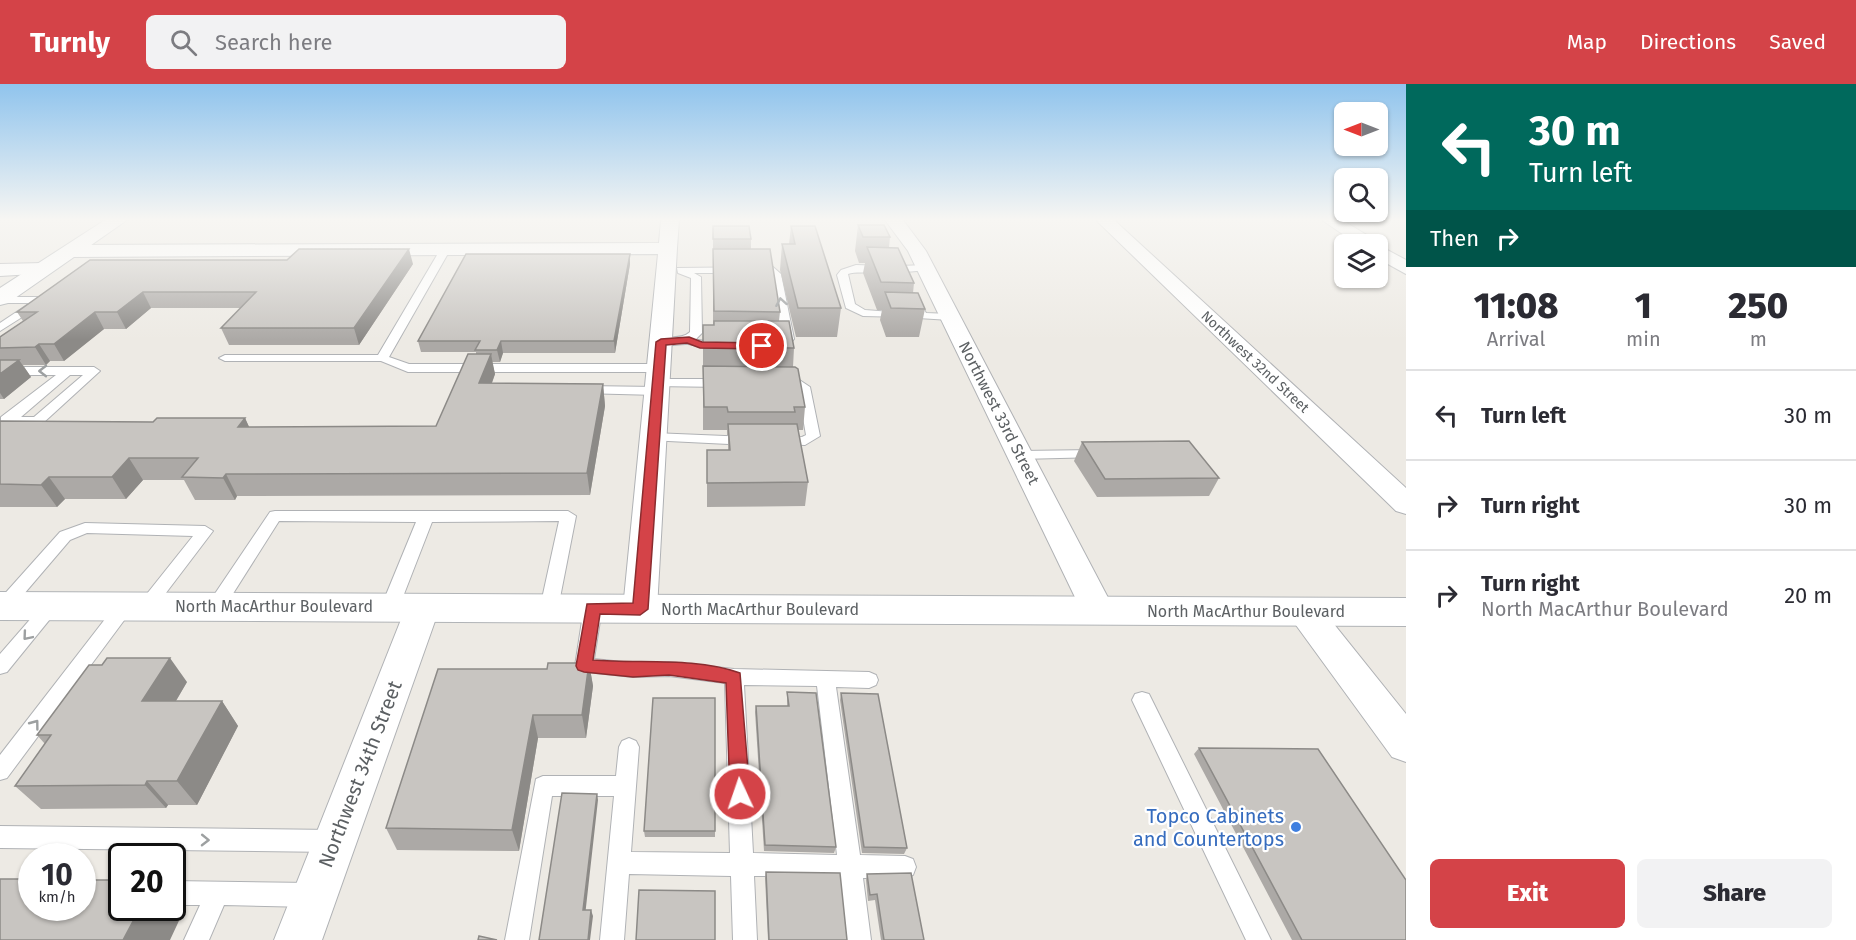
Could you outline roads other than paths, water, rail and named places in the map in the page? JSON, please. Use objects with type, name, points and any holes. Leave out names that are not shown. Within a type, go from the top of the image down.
[{"type":"main road","points":[[0,299],[57,260]]},
{"type":"main road","name":"North MacArthur Boulevard","points":[[1,605],[1406,612]]},
{"type":"street","points":[[618,260],[671,263]]},
{"type":"street","points":[[640,609],[661,342],[671,260]]},
{"type":"street","name":"Northwest 33rd Street","points":[[922,260],[1098,611]]},
{"type":"street","name":"Northwest 32nd Street","points":[[1146,260],[1406,504]]},
{"type":"street","points":[[1393,260],[1406,268]]},
{"type":"street","points":[[0,270],[43,269]]},
{"type":"street","name":"Northwest 34th Street","points":[[298,940],[335,841],[406,607]]},
{"type":"street","points":[[1305,612],[1406,744]]},
{"type":"lane","points":[[105,264],[111,260]]},
{"type":"lane","points":[[258,265],[263,260]]},
{"type":"lane","points":[[382,358],[439,260]]},
{"type":"lane","points":[[671,263],[696,277],[696,333],[689,340]]},
{"type":"lane","points":[[671,263],[773,270],[776,274],[788,340],[782,346]]},
{"type":"lane","points":[[926,268],[856,268],[844,272],[842,275],[850,306],[874,315],[950,317]]},
{"type":"lane","points":[[899,269],[922,316]]},
{"type":"lane","points":[[0,299],[46,297],[0,330]]},
{"type":"lane","points":[[0,330],[17,332]]},
{"type":"lane","points":[[661,342],[689,340],[700,345],[735,346]]},
{"type":"lane","points":[[225,358],[382,358],[408,368],[739,383]]},
{"type":"lane","points":[[0,370],[94,371],[37,421],[4,420]]},
{"type":"lane","points":[[4,420],[67,371]]},
{"type":"lane","points":[[575,390],[658,381]]},
{"type":"lane","points":[[653,437],[692,437],[703,441],[805,441],[813,436],[804,387],[798,383],[774,383]]},
{"type":"lane","points":[[1020,455],[1108,454]]},
{"type":"lane","points":[[216,606],[274,516],[568,516],[549,608]]},
{"type":"lane","points":[[406,607],[426,517]]},
{"type":"lane","points":[[0,771],[136,605],[205,531],[85,528],[75,531],[65,536],[1,605]]},
{"type":"lane","points":[[0,667],[53,604]]},
{"type":"lane","points":[[593,608],[584,666],[633,670],[669,669],[734,678],[869,680]]},
{"type":"lane","points":[[734,678],[744,864],[745,940]]},
{"type":"lane","points":[[826,680],[859,940]]},
{"type":"lane","points":[[1142,700],[1259,940]]},
{"type":"lane","points":[[612,940],[629,747]]},
{"type":"lane","points":[[517,940],[543,786],[626,786]]},
{"type":"lane","points":[[0,837],[335,841]]},
{"type":"lane","points":[[619,863],[905,867]]},
{"type":"lane","points":[[186,893],[315,895]]},
{"type":"lane","points":[[196,940],[217,894]]},
{"type":"place","name":"Topco Cabinets and Countertops","points":[[1296,827]]}]
